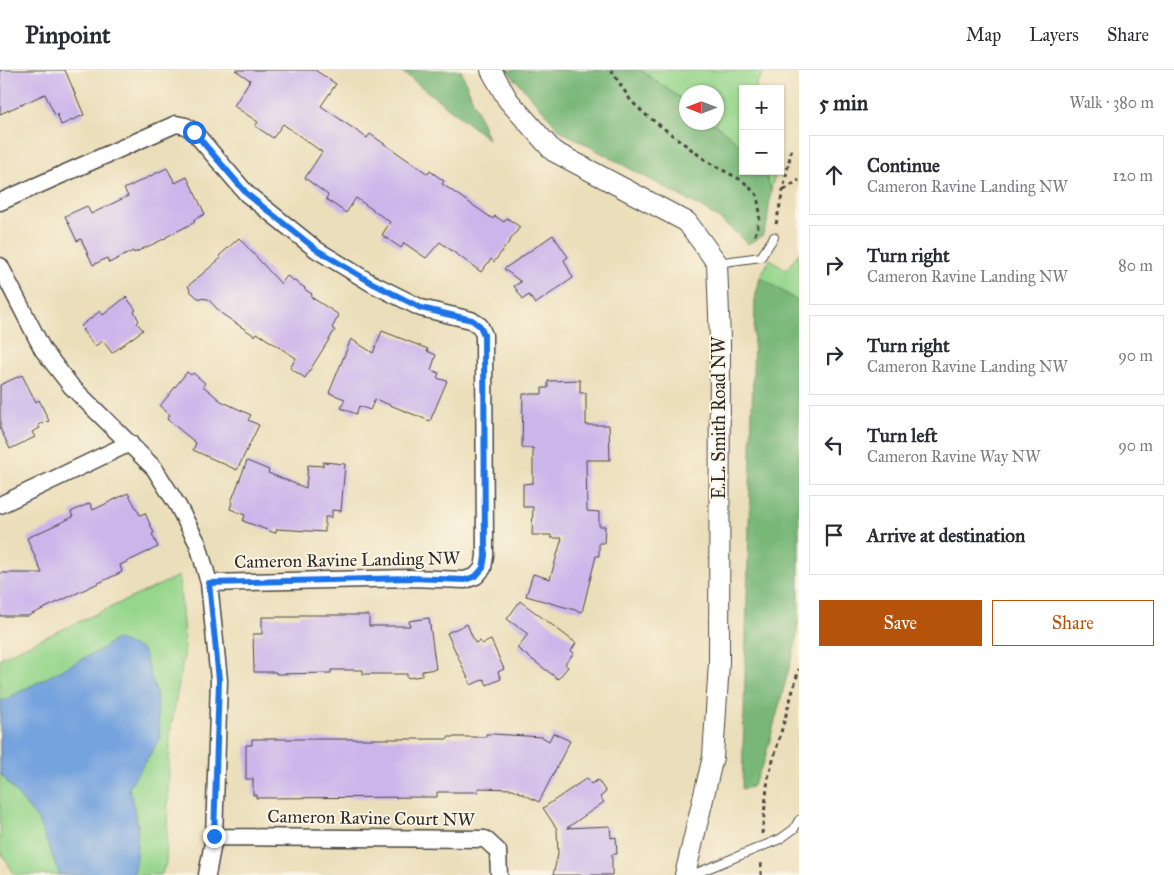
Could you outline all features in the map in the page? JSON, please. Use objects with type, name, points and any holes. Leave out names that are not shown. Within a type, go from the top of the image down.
[{"type":"street","points":[[491,70],[508,100],[553,152],[687,222],[717,263]]},
{"type":"street","name":"Cameron Ravine Landing NW","points":[[0,202],[176,124],[186,126],[194,132],[247,194],[317,250],[372,283],[421,308],[472,320],[480,326],[484,335],[485,556],[483,568],[476,576],[465,580],[410,578],[209,583]]},
{"type":"street","name":"E.L. Smith Road NW","points":[[684,875],[713,757],[719,663],[720,340],[717,263]]},
{"type":"street","points":[[0,266],[43,350],[71,386],[154,468],[178,506],[198,544],[209,583],[219,680],[214,836],[207,875]]},
{"type":"street","points":[[0,505],[130,443]]},
{"type":"street","name":"Cameron Ravine Court NW","points":[[214,836],[485,839],[498,851],[499,875]]},
{"type":"lane","points":[[717,263],[761,257],[774,237]]},
{"type":"lane","points":[[692,875],[780,839],[794,829],[799,820]]},
{"type":"path","points":[[611,70],[631,101],[646,115],[708,162],[742,181],[757,195],[759,221],[755,235],[761,257]]},
{"type":"path","points":[[774,237],[792,147]]},
{"type":"path","points":[[784,190],[799,180]]},
{"type":"path","points":[[761,875],[768,778],[799,669]]},
{"type":"green space","points":[[400,70],[461,70],[488,139]]},
{"type":"green space","points":[[507,70],[640,70],[679,97],[679,130],[722,130],[739,144],[739,175],[765,175],[771,190],[767,223],[762,236],[748,244],[721,220],[704,209],[561,131]]},
{"type":"green space","points":[[640,70],[765,70],[756,85],[739,85],[739,144],[722,130],[724,130],[724,85],[679,85],[679,97]]},
{"type":"green space","points":[[765,175],[775,175],[771,190]]},
{"type":"green space","points":[[799,252],[799,302],[760,277],[770,259],[787,270]]},
{"type":"green space","points":[[760,277],[799,302],[799,616],[795,646],[764,762],[752,787],[742,789],[755,299]]},
{"type":"green space","points":[[179,576],[185,649],[170,733],[166,863],[161,875],[15,875],[0,851],[0,658]]},
{"type":"water","points":[[116,639],[143,650],[156,692],[160,739],[129,787],[138,826],[135,870],[132,875],[60,875],[38,820],[0,773],[0,702],[98,651]]},
{"type":"building","points":[[0,70],[65,70],[84,115],[61,125],[45,94],[0,114]]},
{"type":"building","points":[[235,70],[315,70],[336,84],[321,106],[367,138],[370,134],[428,174],[430,171],[444,181],[442,184],[493,219],[495,216],[504,222],[507,218],[520,227],[494,262],[491,259],[481,272],[440,242],[426,258],[404,243],[401,248],[382,235],[390,222],[356,198],[346,213],[326,199],[328,195],[305,178],[322,152],[283,124],[273,138],[255,126],[258,122],[234,106],[250,80]]},
{"type":"building","points":[[167,168],[175,183],[187,177],[205,214],[193,220],[195,222],[166,238],[134,253],[133,251],[109,263],[107,258],[93,265],[81,239],[77,241],[65,216],[87,206],[91,214],[128,196],[124,189]]},
{"type":"building","points":[[553,235],[568,257],[564,260],[573,278],[535,304],[529,295],[523,299],[514,286],[521,282],[504,269]]},
{"type":"building","points":[[239,238],[281,284],[287,276],[312,294],[311,297],[339,315],[332,328],[335,330],[305,378],[290,368],[296,358],[257,333],[255,336],[222,314],[208,299],[198,298],[191,292],[188,286],[221,258],[219,256]]},
{"type":"building","points":[[126,297],[136,310],[134,311],[139,321],[137,323],[143,330],[112,353],[103,341],[95,346],[81,326],[100,311],[103,315]]},
{"type":"building","points":[[382,331],[428,349],[427,351],[436,355],[431,370],[439,373],[437,378],[447,381],[430,421],[375,399],[370,410],[359,406],[356,414],[341,408],[345,399],[329,393],[351,339],[373,353]]},
{"type":"building","points":[[187,372],[191,375],[193,373],[205,383],[203,386],[221,401],[251,415],[248,420],[259,425],[237,470],[193,450],[196,443],[167,419],[170,415],[160,406]]},
{"type":"building","points":[[22,375],[36,402],[39,400],[49,421],[38,425],[40,428],[32,432],[35,437],[10,449],[0,428],[0,385]]},
{"type":"building","points":[[580,380],[580,393],[586,393],[586,425],[609,425],[610,460],[586,460],[587,511],[599,512],[599,526],[605,526],[604,543],[599,543],[599,556],[596,556],[582,612],[526,596],[533,574],[550,579],[562,538],[551,538],[551,535],[532,535],[533,507],[523,507],[523,484],[533,483],[533,448],[522,448],[523,394],[542,394],[542,388],[548,388],[548,381]]},
{"type":"building","points":[[247,461],[269,470],[268,473],[306,488],[308,465],[323,466],[323,462],[345,464],[341,511],[332,510],[332,517],[325,517],[325,532],[277,529],[275,533],[243,521],[245,515],[230,509]]},
{"type":"building","points":[[128,493],[140,515],[145,513],[158,547],[120,565],[122,572],[28,616],[0,616],[0,573],[42,573],[27,538],[73,517],[71,512],[90,503],[93,510]]},
{"type":"building","points":[[520,601],[576,643],[571,651],[574,653],[565,664],[568,667],[558,679],[517,648],[528,634],[507,619]]},
{"type":"building","points":[[299,615],[369,615],[369,626],[410,626],[409,621],[429,618],[436,669],[422,671],[422,676],[407,678],[407,674],[363,674],[363,670],[331,670],[331,673],[276,674],[276,672],[254,672],[253,634],[262,634],[262,617],[299,617]]},
{"type":"building","points":[[467,624],[475,643],[480,641],[482,644],[491,640],[504,669],[498,672],[501,679],[487,685],[484,679],[471,685],[447,633]]},
{"type":"building","points":[[553,733],[570,741],[539,802],[513,789],[478,788],[478,792],[437,792],[437,797],[256,798],[256,795],[253,795],[253,779],[246,779],[246,745],[252,745],[252,739],[448,739],[448,737],[486,737],[486,734],[494,734],[542,737],[549,741]]},
{"type":"building","points":[[587,778],[591,784],[598,780],[606,792],[600,797],[604,802],[567,828],[610,826],[611,838],[616,837],[617,854],[612,854],[612,875],[553,875],[558,854],[557,829],[543,808]]},
{"type":"route","points":[[194,132],[247,194],[317,250],[372,283],[421,308],[472,320],[480,326],[484,335],[485,556],[483,568],[476,576],[465,580],[410,578],[209,583],[219,680],[214,836]]}]
